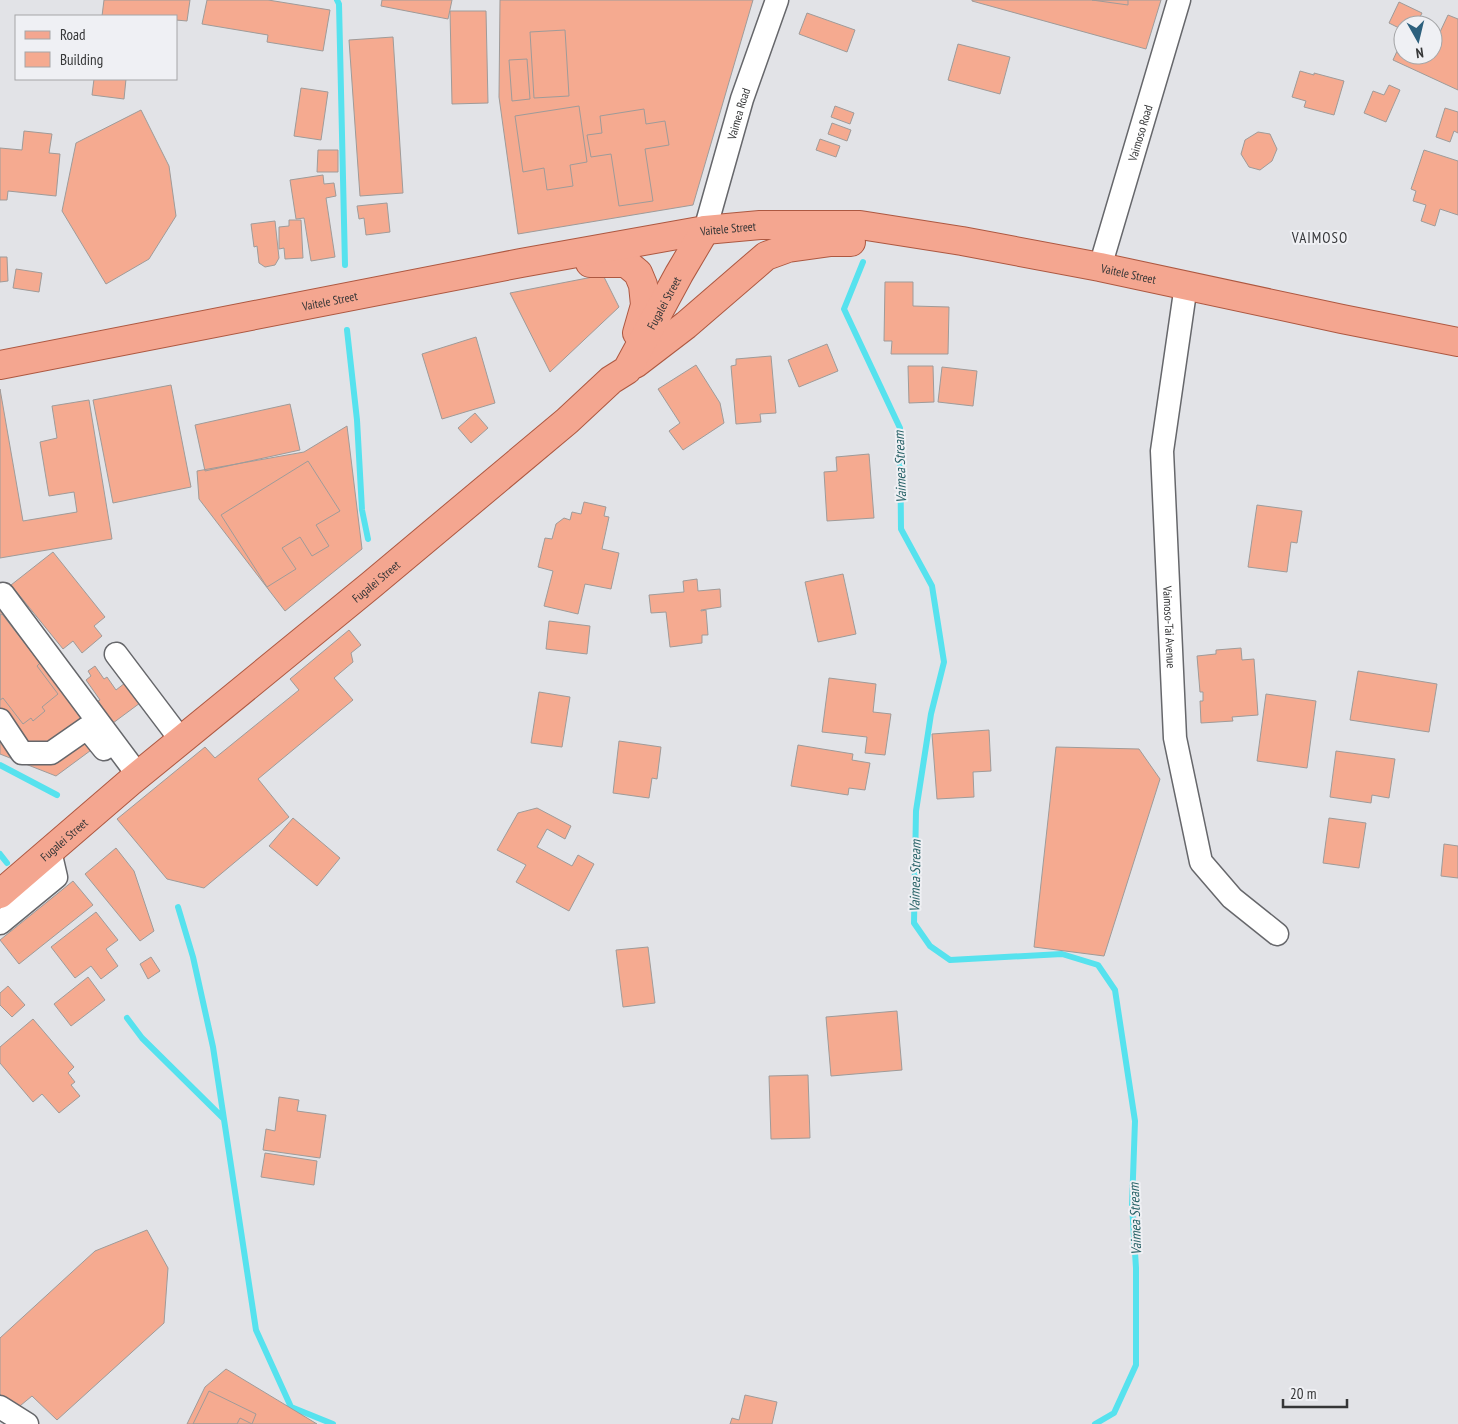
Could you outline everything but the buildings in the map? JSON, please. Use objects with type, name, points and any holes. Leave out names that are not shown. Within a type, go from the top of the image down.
[{"type":"main road","name":"Vaitele Street","points":[[0,365],[521,263],[705,230],[760,225],[860,225],[962,241],[1100,267],[1458,342]]},
{"type":"main road","name":"Fugalei Street","points":[[0,894],[134,778],[371,585],[567,421],[611,380],[627,370],[705,230]]},
{"type":"main road","points":[[627,370],[686,325],[766,256],[788,248],[831,242],[962,241]]},
{"type":"main road","points":[[521,263],[626,263],[638,273],[643,285],[645,305],[627,370]]},
{"type":"street","name":"Vaimea Road","points":[[705,230],[742,99],[777,0]]},
{"type":"street","name":"Vaimoso Road","points":[[1100,267],[1179,0]]},
{"type":"street","name":"Vaimoso-Tai Avenue","points":[[1186,285],[1162,451],[1175,738],[1201,862],[1232,898],[1277,934]]},
{"type":"street","points":[[0,596],[3,594],[134,778]]},
{"type":"street","points":[[116,654],[181,740]]},
{"type":"street","points":[[0,720],[22,753],[51,753],[87,728],[134,778]]},
{"type":"street","points":[[0,923],[56,877],[50,851]]},
{"type":"street","points":[[0,1407],[27,1424]]},
{"type":"waterway","points":[[337,0],[339,4],[345,265]]},
{"type":"waterway","name":"Vaimea Stream","points":[[863,262],[844,309],[900,428],[901,529],[932,586],[944,662],[931,714],[916,811],[914,923],[930,946],[950,960],[1062,954],[1098,965],[1115,990],[1135,1121],[1132,1205],[1136,1268],[1136,1365],[1114,1413],[1095,1424]]},
{"type":"waterway","points":[[347,330],[357,420],[362,510],[368,539]]},
{"type":"waterway","points":[[0,765],[57,795]]},
{"type":"waterway","points":[[0,854],[7,863]]},
{"type":"waterway","points":[[178,907],[193,957],[213,1047],[256,1330],[291,1407],[333,1424]]},
{"type":"waterway","points":[[127,1018],[142,1038],[223,1118]]},
{"type":"district","name":"VAIMOSO","points":[[1320,237]]}]
